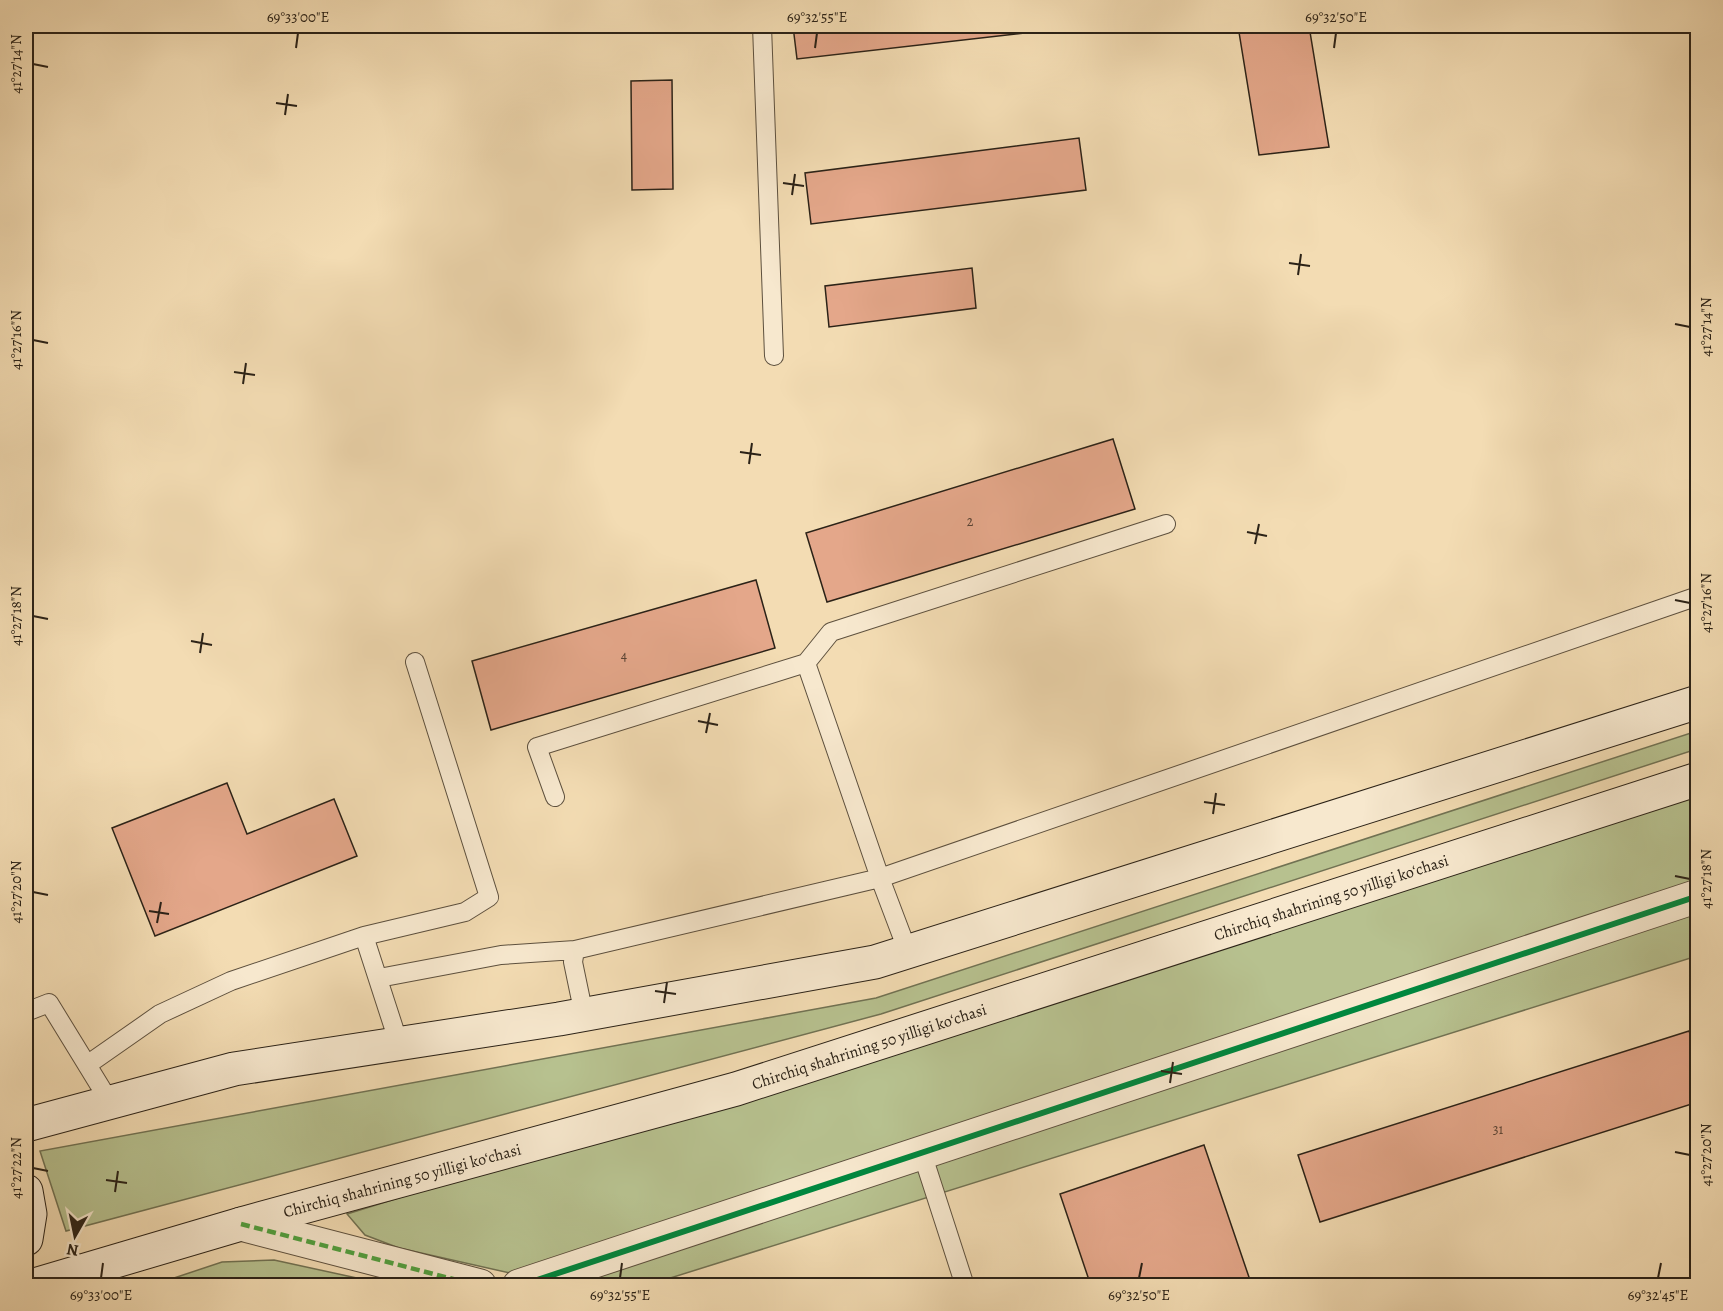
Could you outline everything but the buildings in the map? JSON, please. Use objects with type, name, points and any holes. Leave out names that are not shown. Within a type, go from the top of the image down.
[{"type":"main road","points":[[26,1125],[111,1104],[234,1069],[584,1015],[875,962],[1698,702]]},
{"type":"main road","name":"Chirchiq shahrining 50 yilligi koʻchasi","points":[[32,1286],[241,1224],[736,1089],[1698,779]]},
{"type":"main road","points":[[524,1285],[1698,896]]},
{"type":"main road","points":[[26,1191],[30,1214],[26,1239]]},
{"type":"main road","points":[[241,1224],[480,1286]]},
{"type":"lane","points":[[762,26],[774,356]]},
{"type":"lane","points":[[555,797],[537,747],[806,663],[831,632],[1166,524]]},
{"type":"lane","points":[[379,978],[501,955],[575,950],[880,878],[1698,596]]},
{"type":"lane","points":[[87,1065],[159,1014],[231,981],[364,936],[465,912],[489,897],[415,662]]},
{"type":"lane","points":[[806,663],[908,952]]},
{"type":"lane","points":[[364,936],[399,1044]]},
{"type":"lane","points":[[575,950],[573,962],[584,1015]]},
{"type":"lane","points":[[26,1012],[50,1003],[111,1104]]},
{"type":"lane","points":[[922,1153],[965,1286]]},
{"type":"green space","points":[[1697,731],[1697,749],[881,1014],[66,1231],[40,1151],[876,998]]},
{"type":"green space","points":[[1697,793],[1697,956],[648,1285],[563,1285],[399,1248],[365,1235],[347,1214]]},
{"type":"green space","points":[[274,1260],[389,1285],[153,1285],[222,1262]]},
{"type":"marked path","points":[[241,1224],[480,1286]]},
{"type":"cycle path","points":[[519,1286],[1698,896]]}]
